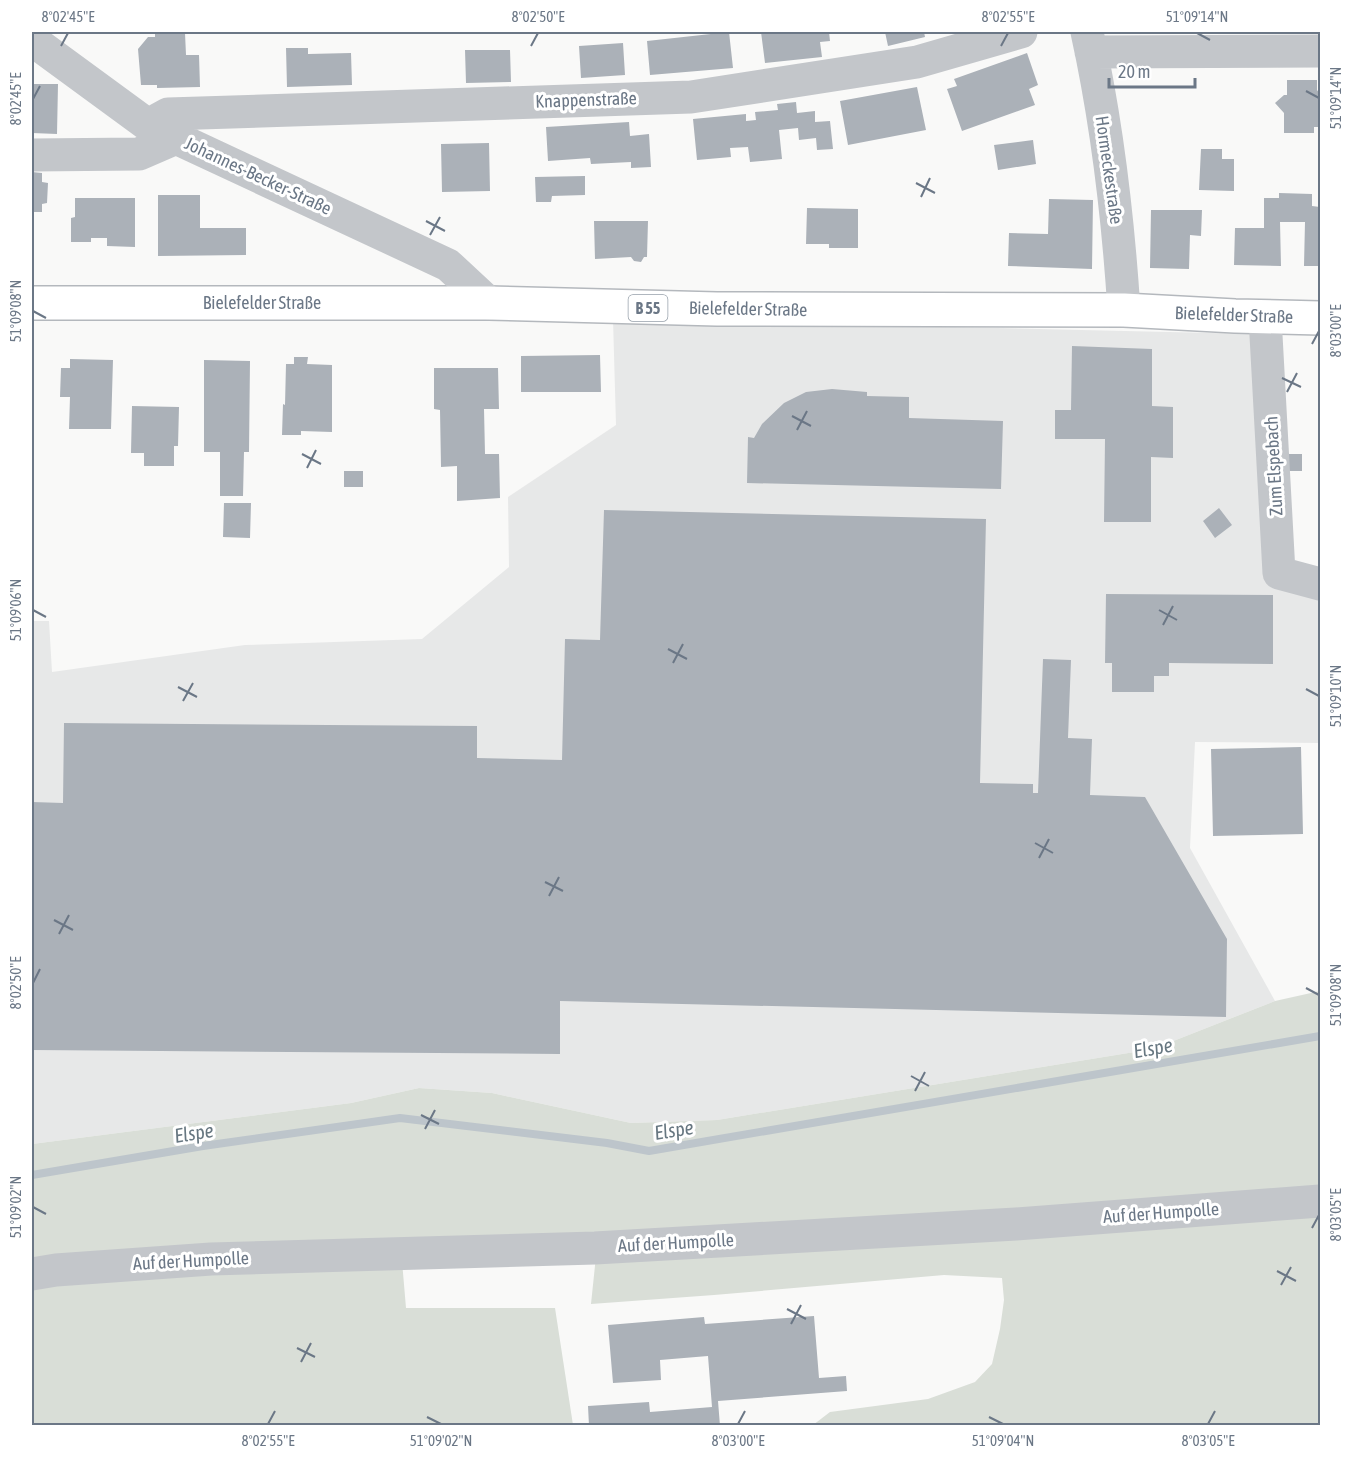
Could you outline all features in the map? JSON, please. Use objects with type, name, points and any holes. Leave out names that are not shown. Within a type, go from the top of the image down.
[{"type":"main road","name":"Bielefelder Straße","points":[[32,303],[489,303],[729,310],[1124,310],[1320,318]]},
{"type":"street","name":"Knappenstraße","points":[[32,155],[139,154],[162,132],[168,114],[691,97],[917,62],[1020,32]]},
{"type":"street","name":"Johannes-Becker-Straße","points":[[32,40],[162,132],[447,264],[489,303]]},
{"type":"street","points":[[1089,42],[1320,51]]},
{"type":"street","name":"Hormeckestraße","points":[[1089,42],[1112,184],[1124,310]]},
{"type":"street","name":"Zum Elspebach","points":[[1265,317],[1280,573],[1320,584]]},
{"type":"street","name":"Auf der Humpolle","points":[[32,1274],[56,1270],[211,1259],[642,1245],[1016,1224],[1320,1201]]},
{"type":"shaded area","points":[[613,319],[1256,334],[1275,577],[1320,593],[1320,743],[1195,742],[1190,848],[1275,1001],[1153,1049],[717,1120],[631,1123],[492,1093],[419,1088],[351,1103],[32,1144],[32,621],[49,621],[52,672],[245,645],[422,639],[509,567],[508,497],[616,425]]},
{"type":"shaded area","points":[[1320,991],[1320,1425],[813,1425],[830,1412],[928,1399],[975,1382],[992,1364],[1004,1300],[1002,1278],[944,1275],[591,1304],[598,1237],[32,1266],[32,1144],[351,1103],[419,1088],[492,1093],[631,1123],[717,1120],[1153,1049],[1275,1001]]},
{"type":"shaded area","points":[[402,1261],[406,1308],[555,1308],[573,1425],[32,1426],[32,1282]]},
{"type":"building","points":[[729,32],[733,68],[650,75],[647,41]]},
{"type":"building","points":[[761,32],[829,32],[830,41],[820,42],[822,57],[765,63]]},
{"type":"building","points":[[885,32],[924,32],[925,37],[888,46]]},
{"type":"building","points":[[155,33],[185,33],[186,55],[199,55],[200,87],[157,88],[157,85],[141,85],[138,49],[148,37],[155,37]]},
{"type":"building","points":[[623,43],[625,75],[581,78],[579,46]]},
{"type":"building","points":[[286,48],[308,48],[308,54],[351,53],[352,85],[287,87]]},
{"type":"building","points":[[465,50],[510,50],[511,82],[466,83]]},
{"type":"building","points":[[1027,53],[1038,85],[1029,89],[1035,105],[962,131],[947,89],[957,86],[954,79]]},
{"type":"building","points":[[1287,80],[1317,80],[1317,90],[1320,94],[1320,127],[1314,127],[1314,133],[1284,133],[1284,113],[1275,103],[1287,95]]},
{"type":"building","points":[[32,84],[58,84],[57,134],[32,133]]},
{"type":"building","points":[[917,87],[926,130],[848,145],[840,101]]},
{"type":"building","points":[[796,102],[797,113],[815,111],[815,122],[830,121],[833,149],[817,150],[816,138],[799,140],[798,128],[779,130],[782,159],[750,162],[748,147],[730,148],[731,157],[697,160],[693,119],[746,114],[746,121],[756,120],[755,112],[778,110],[777,104]]},
{"type":"building","points":[[629,122],[630,136],[649,134],[651,167],[631,168],[631,162],[591,164],[590,158],[548,161],[546,127]]},
{"type":"building","points":[[1033,140],[1036,164],[998,170],[994,145]]},
{"type":"building","points":[[489,143],[490,191],[442,192],[441,144]]},
{"type":"building","points":[[1201,149],[1222,149],[1222,159],[1234,159],[1234,191],[1199,190]]},
{"type":"building","points":[[32,172],[42,173],[42,182],[48,183],[47,203],[42,204],[42,212],[32,212]]},
{"type":"building","points":[[585,176],[585,195],[552,196],[551,202],[536,202],[535,177]]},
{"type":"building","points":[[1279,193],[1312,194],[1312,206],[1320,207],[1320,266],[1304,266],[1305,222],[1280,222],[1281,266],[1234,265],[1235,228],[1264,228],[1264,198],[1279,198]]},
{"type":"building","points":[[158,195],[200,195],[200,228],[246,228],[246,255],[158,256]]},
{"type":"building","points":[[75,198],[135,198],[135,247],[107,246],[107,238],[91,238],[91,242],[71,242],[71,218],[75,217]]},
{"type":"building","points":[[1049,199],[1093,200],[1092,269],[1008,266],[1009,233],[1048,234]]},
{"type":"building","points":[[807,208],[858,209],[858,248],[829,248],[829,244],[806,244]]},
{"type":"building","points":[[1151,210],[1202,210],[1201,236],[1190,235],[1189,269],[1150,268]]},
{"type":"building","points":[[594,221],[648,221],[647,257],[644,257],[641,262],[634,261],[631,257],[595,259]]},
{"type":"building","points":[[1072,346],[1152,349],[1152,406],[1173,407],[1173,458],[1151,457],[1151,522],[1104,522],[1105,439],[1055,439],[1055,410],[1071,410]]},
{"type":"building","points":[[600,355],[601,392],[521,392],[521,356]]},
{"type":"building","points":[[294,357],[308,357],[307,364],[332,365],[332,432],[301,431],[301,435],[282,435],[286,364],[294,364]]},
{"type":"building","points":[[70,359],[113,360],[111,429],[69,429],[70,397],[60,397],[61,368],[70,368]]},
{"type":"building","points":[[204,360],[250,361],[249,452],[244,452],[243,496],[220,496],[220,452],[204,452]]},
{"type":"building","points":[[434,368],[498,368],[499,409],[484,409],[485,454],[499,454],[500,498],[457,501],[457,466],[441,467],[440,410],[434,409]]},
{"type":"building","points":[[832,389],[867,392],[867,396],[909,397],[909,418],[1003,421],[1001,489],[747,483],[748,437],[754,438],[762,424],[784,403],[806,392]]},
{"type":"building","points":[[132,406],[179,407],[178,446],[174,446],[174,466],[144,466],[144,453],[131,453]]},
{"type":"building","points":[[1286,454],[1302,454],[1302,471],[1286,471]]},
{"type":"building","points":[[344,471],[363,471],[363,487],[344,487]]},
{"type":"building","points":[[224,503],[251,503],[250,538],[223,537]]},
{"type":"building","points":[[1219,508],[1232,525],[1215,538],[1203,521]]},
{"type":"building","points":[[604,510],[986,519],[980,783],[1033,784],[1033,793],[1038,793],[1043,659],[1071,660],[1068,738],[1092,739],[1090,795],[1145,797],[1227,939],[1226,1017],[560,1001],[560,1054],[32,1050],[32,802],[63,803],[64,723],[477,726],[477,758],[562,760],[565,639],[600,640]]},
{"type":"building","points":[[1106,594],[1273,595],[1273,664],[1169,663],[1169,676],[1154,676],[1154,692],[1112,692],[1112,663],[1105,663]]},
{"type":"building","points":[[1301,747],[1303,834],[1213,836],[1211,749]]},
{"type":"building","points":[[814,1316],[819,1378],[846,1376],[847,1391],[718,1401],[720,1426],[589,1426],[588,1406],[649,1402],[650,1412],[712,1407],[708,1356],[660,1360],[661,1380],[613,1383],[608,1325],[704,1317],[705,1324]]},
{"type":"waterway","name":"Elspe","points":[[32,1175],[203,1146],[400,1118],[607,1143],[649,1151],[1320,1036]]}]
